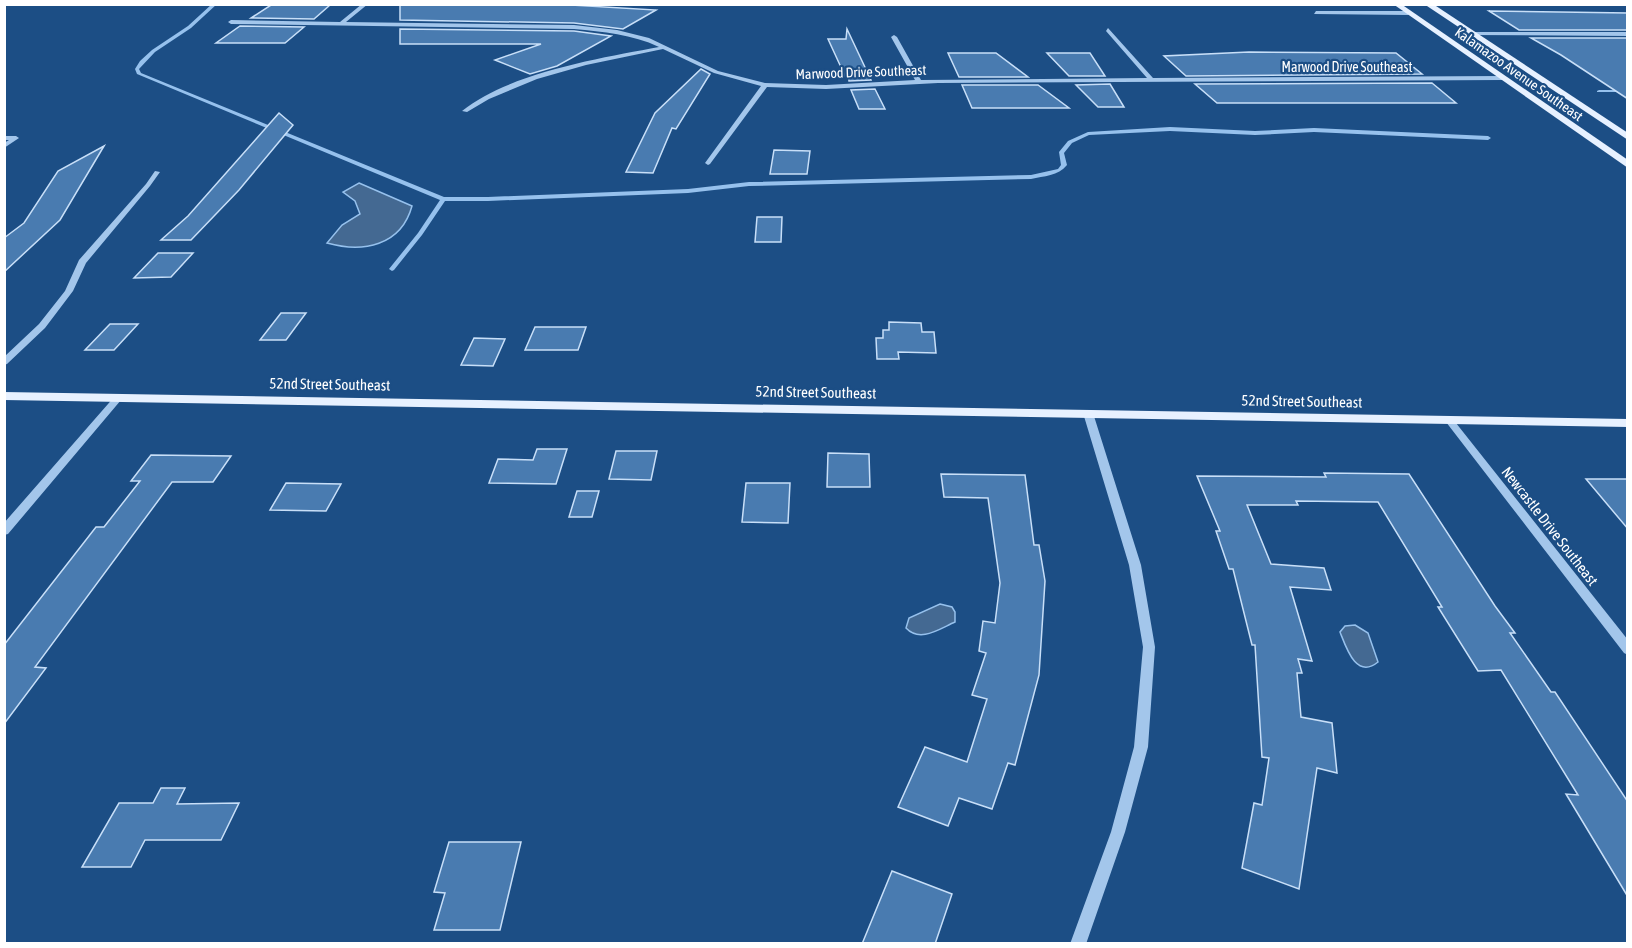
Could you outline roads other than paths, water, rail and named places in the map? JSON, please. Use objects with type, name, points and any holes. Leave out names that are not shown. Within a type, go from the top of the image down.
[{"type":"main road","name":"Kalamazoo Avenue Southeast","points":[[1396,4],[1628,165]]},
{"type":"main road","name":"Kalamazoo Avenue Southeast","points":[[1427,4],[1628,138]]},
{"type":"main road","points":[[1502,78],[1519,82],[1557,103],[1578,105]]},
{"type":"main road","points":[[1566,122],[1591,123],[1628,138]]},
{"type":"main road","name":"52nd Street Southeast","points":[[4,396],[1628,423]]},
{"type":"street","points":[[341,23],[366,4]]},
{"type":"street","points":[[1316,13],[1408,13]]},
{"type":"street","name":"Marwood Drive Southeast","points":[[231,22],[574,27],[617,32],[647,39],[661,48],[716,72],[765,85],[826,87],[919,82],[1502,78]]},
{"type":"street","points":[[1108,30],[1152,80]]},
{"type":"street","points":[[1471,34],[1628,34]]},
{"type":"street","points":[[894,37],[919,82]]},
{"type":"street","points":[[465,111],[480,101],[548,75],[608,58],[661,48]]},
{"type":"street","points":[[708,163],[765,85]]},
{"type":"street","points":[[4,138],[16,138],[4,146]]},
{"type":"street","points":[[4,362],[42,326],[69,291],[82,262],[157,172]]},
{"type":"street","points":[[4,531],[118,398]]},
{"type":"street","points":[[1078,944],[1118,832],[1142,747],[1149,647],[1135,565],[1088,413]]},
{"type":"street","name":"Newcastle Drive Southeast","points":[[1449,420],[1628,650]]},
{"type":"water","points":[[359,183],[412,206],[407,219],[390,238],[379,243],[354,247],[327,243],[342,225],[360,214],[355,201],[343,192]]},
{"type":"water","points":[[940,604],[952,607],[955,612],[955,622],[923,635],[906,628],[909,618]]},
{"type":"water","points":[[1355,625],[1368,633],[1378,662],[1370,666],[1364,667],[1358,664],[1345,646],[1340,632],[1345,626]]},
{"type":"waterway","points":[[215,4],[190,27],[147,56],[137,69],[139,74],[443,199]]},
{"type":"waterway","points":[[1599,91],[1624,91]]},
{"type":"waterway","points":[[443,199],[688,191],[749,184],[1031,177],[1060,170],[1064,165],[1061,153],[1070,142],[1088,134],[1170,129],[1255,133],[1314,130],[1488,138]]},
{"type":"waterway","points":[[392,269],[420,234],[443,199]]}]
